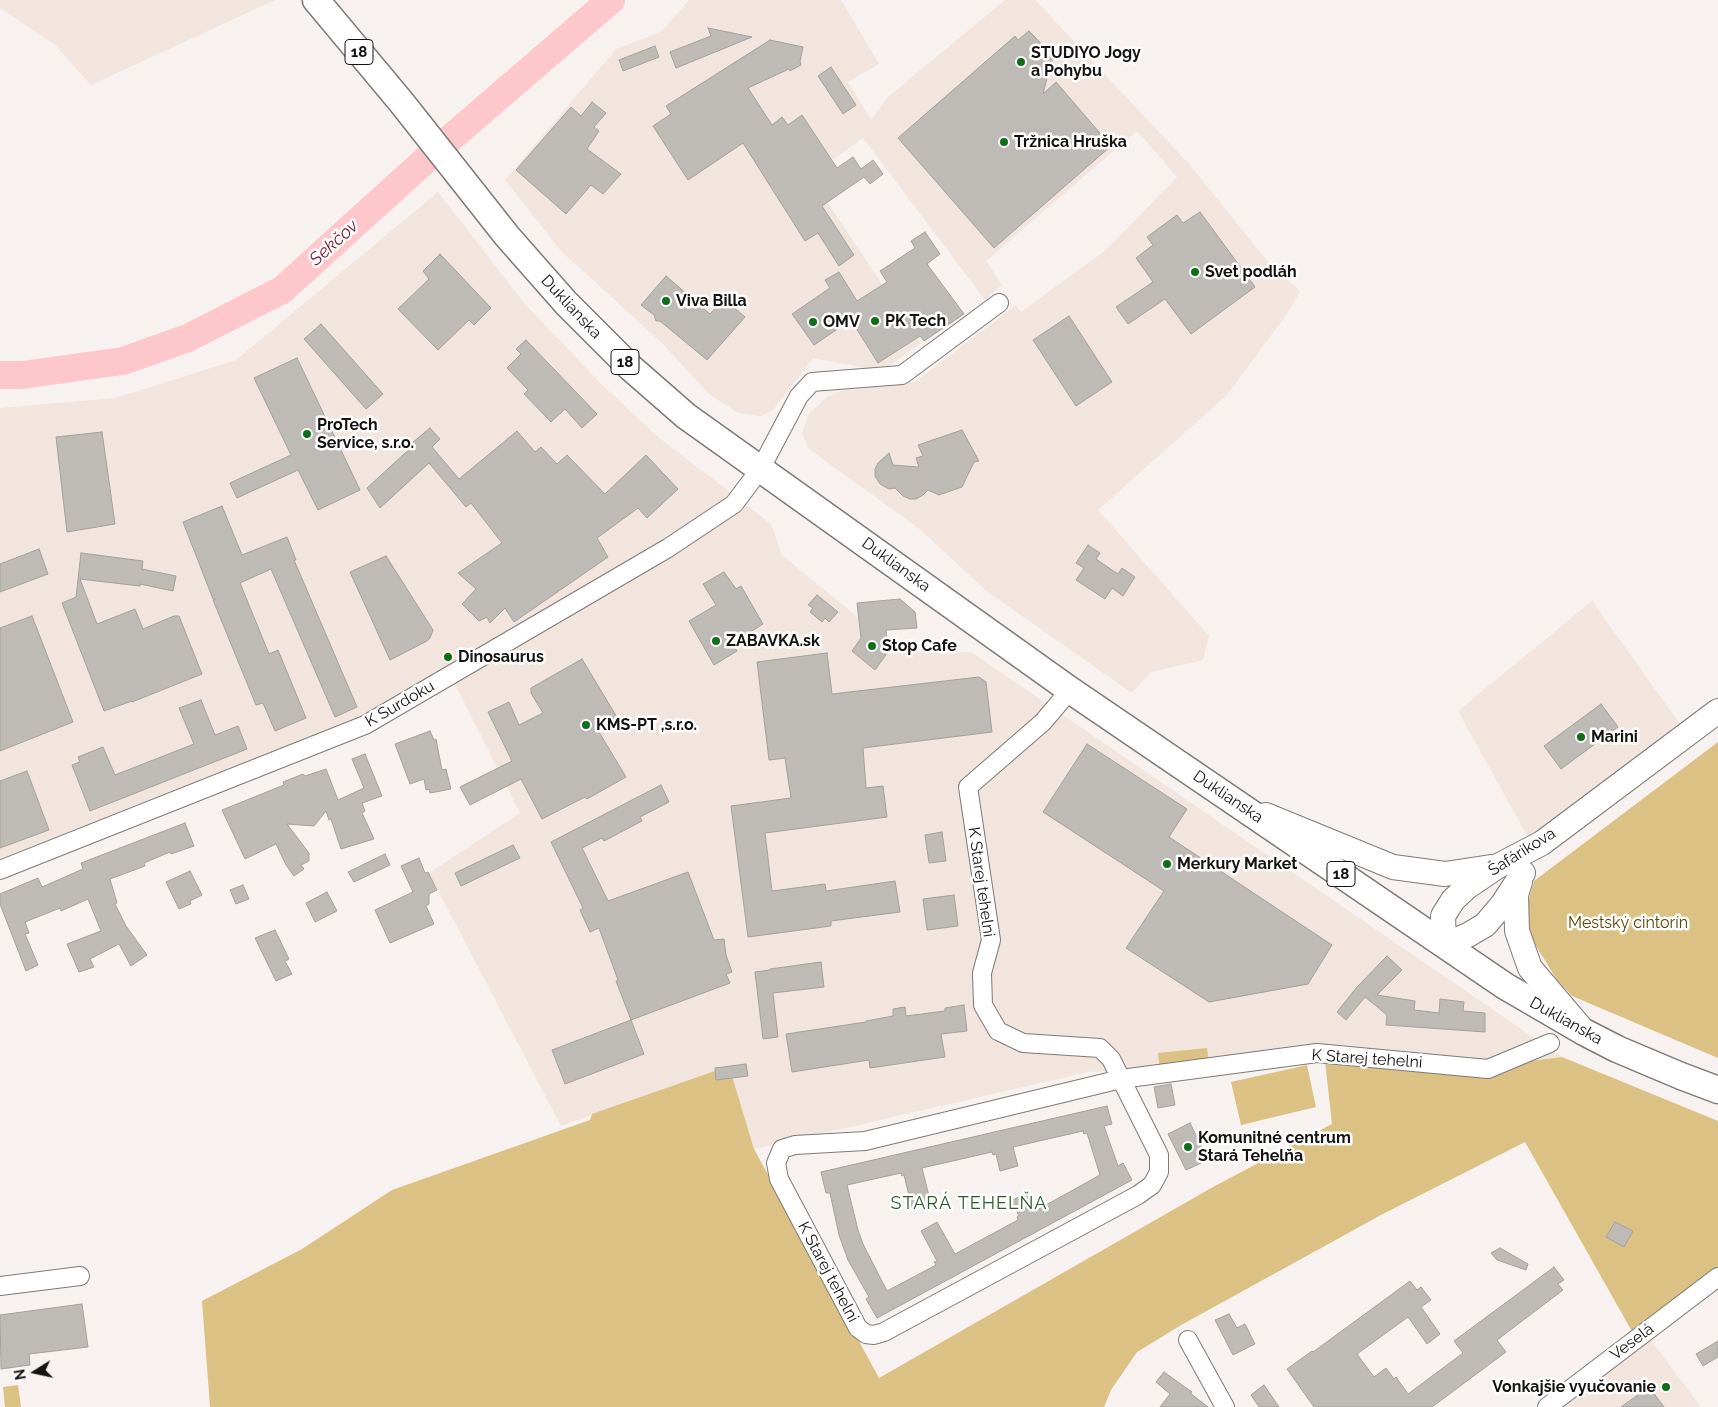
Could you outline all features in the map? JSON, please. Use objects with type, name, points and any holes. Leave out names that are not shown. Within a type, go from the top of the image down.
[{"type":"main road","name":"Duklianska","points":[[316,0],[402,103],[486,209],[566,303],[624,362],[686,416],[1070,690],[1505,986],[1617,1049],[1718,1090]]},
{"type":"street","points":[[760,468],[799,396],[812,382],[902,374],[999,303]]},
{"type":"street","name":"K Surdoku","points":[[0,870],[365,725],[668,548],[734,504],[760,468]]},
{"type":"street","name":"K Starej tehelni","points":[[1070,690],[1042,722],[968,787],[991,940],[982,974],[983,1005],[998,1030],[1023,1043],[1100,1048],[1111,1059],[1121,1079],[1159,1155],[1159,1172],[1152,1185],[1138,1195],[884,1332],[874,1335],[866,1334],[858,1328],[779,1179],[776,1164],[782,1149],[795,1145],[865,1141],[1121,1079],[1317,1053],[1488,1069],[1550,1043]]},
{"type":"street","name":"Šafárikova","points":[[1542,843],[1502,905],[1485,925],[1468,935],[1444,945],[1443,916],[1453,900],[1467,887],[1498,866],[1542,843],[1718,711]]},
{"type":"street","points":[[1238,804],[1393,867],[1445,874],[1498,866]]},
{"type":"street","points":[[1523,873],[1516,895],[1517,931],[1530,968],[1584,1032]]},
{"type":"street","points":[[0,1286],[80,1276]]},
{"type":"street","name":"Veselá","points":[[1547,1407],[1718,1277]]},
{"type":"street","points":[[1188,1340],[1225,1407]]},
{"type":"shaded area","points":[[0,0],[275,0],[91,85],[55,45],[0,8]]},
{"type":"shaded area","points":[[689,0],[841,0],[879,64],[848,82],[871,120],[888,97],[1005,0],[1035,0],[1189,164],[1269,263],[1300,291],[1289,311],[1227,395],[1098,510],[1209,636],[1203,660],[1151,672],[1132,693],[985,590],[921,530],[809,449],[802,433],[809,414],[827,397],[841,391],[915,382],[1016,305],[1021,312],[1106,250],[1177,177],[1137,131],[986,261],[1002,285],[985,300],[863,138],[810,176],[921,343],[882,371],[813,358],[773,410],[761,416],[738,413],[709,394],[663,344],[561,251],[505,180],[616,49],[661,32]]},
{"type":"shaded area","points":[[438,192],[525,304],[602,385],[657,436],[771,524],[782,555],[900,652],[971,652],[1562,1057],[1452,1071],[1325,1061],[1088,1072],[754,1149],[729,1066],[561,1126],[429,873],[520,813],[454,682],[0,873],[0,408],[116,398],[236,360]]},
{"type":"shaded area","points":[[1592,601],[1692,741],[1539,857],[1458,711]]},
{"type":"shaded area","points":[[1647,1335],[1701,1407],[1550,1407]]},
{"type":"green space","name":"Mestský cintorín","points":[[1718,742],[1718,1058],[1572,996],[1557,980],[1533,941],[1528,925],[1527,906],[1534,881]]},
{"type":"green space","points":[[1207,1048],[1209,1065],[1160,1070],[1158,1053]]},
{"type":"green space","points":[[1562,1057],[1718,1121],[1718,1282],[1638,1342],[1525,1142],[1381,1215],[1183,1324],[1137,1352],[1111,1390],[1104,1407],[210,1407],[202,1301],[302,1249],[392,1190],[590,1120],[592,1114],[729,1066],[754,1149],[879,1378],[1213,1187],[1332,1124],[1325,1061],[1452,1071]]},
{"type":"green space","points":[[1307,1065],[1316,1107],[1241,1125],[1231,1082]]},
{"type":"green space","points":[[18,1385],[21,1407],[5,1407],[3,1387]]},
{"type":"building","points":[[708,28],[752,37],[676,68],[670,52],[711,36]]},
{"type":"building","name":"Tržnica Hruška","points":[[1029,31],[1055,58],[1043,68],[1048,74],[1043,94],[1056,82],[1111,146],[994,248],[898,138],[1015,36],[1018,40]]},
{"type":"building","points":[[770,40],[803,47],[801,65],[748,88],[772,125],[782,117],[788,125],[802,115],[837,168],[853,157],[861,169],[873,160],[883,174],[870,184],[864,177],[822,206],[854,255],[839,266],[818,233],[805,241],[743,143],[688,180],[653,126],[671,114],[666,106]]},
{"type":"building","points":[[655,46],[659,57],[623,71],[619,60]]},
{"type":"building","points":[[831,67],[856,105],[843,114],[818,76]]},
{"type":"building","points":[[592,102],[606,113],[594,127],[599,131],[587,149],[621,174],[603,194],[591,185],[566,214],[516,170],[571,107],[581,116]]},
{"type":"building","name":"Svet podláh","points":[[1200,212],[1255,287],[1191,334],[1165,299],[1128,324],[1116,307],[1153,282],[1136,258],[1153,245],[1147,237],[1177,215],[1183,223]]},
{"type":"building","points":[[925,232],[940,254],[927,264],[964,314],[924,341],[920,336],[878,363],[851,320],[814,345],[792,314],[830,288],[825,280],[839,272],[857,301],[887,282],[880,271],[915,248],[911,241]]},
{"type":"building","points":[[440,254],[491,308],[474,325],[469,320],[438,350],[398,309],[429,279],[423,271]]},
{"type":"building","points":[[666,276],[710,314],[724,299],[745,317],[707,360],[660,321],[656,321],[654,315],[641,305]]},
{"type":"building","points":[[1069,316],[1112,382],[1076,406],[1033,340]]},
{"type":"building","points":[[321,324],[383,394],[366,409],[304,339]]},
{"type":"building","points":[[526,340],[597,414],[582,428],[565,409],[551,422],[524,394],[528,390],[507,368],[521,354],[516,349]]},
{"type":"building","name":"ProTech Service, s.r.o.","points":[[297,358],[360,490],[318,510],[298,470],[237,498],[230,483],[291,455],[254,378]]},
{"type":"building","points":[[430,428],[440,439],[432,447],[459,479],[517,431],[535,452],[541,447],[557,464],[567,455],[605,494],[646,455],[678,489],[647,518],[638,508],[597,538],[608,557],[514,622],[505,608],[490,623],[487,617],[479,621],[462,604],[476,589],[458,573],[502,543],[471,503],[466,507],[429,463],[380,508],[367,488],[414,445],[412,443]]},
{"type":"building","points":[[962,430],[979,461],[974,462],[962,487],[939,495],[928,490],[916,499],[910,499],[903,496],[895,488],[889,489],[880,484],[875,476],[875,469],[878,463],[889,453],[893,465],[919,467],[916,458],[923,456],[918,445]]},
{"type":"building","points":[[102,432],[115,524],[67,532],[56,437]]},
{"type":"building","points":[[222,506],[242,555],[287,537],[296,560],[294,560],[357,707],[335,717],[271,569],[240,583],[269,654],[278,650],[306,718],[275,731],[263,703],[256,705],[183,522]]},
{"type":"building","points":[[1088,545],[1100,553],[1096,559],[1118,574],[1122,568],[1135,577],[1123,596],[1112,588],[1105,599],[1076,580],[1084,568],[1076,563]]},
{"type":"building","points":[[39,549],[48,574],[0,592],[0,564]]},
{"type":"building","points":[[81,553],[143,561],[142,569],[176,576],[173,591],[140,584],[140,586],[80,579],[97,624],[135,609],[143,629],[174,616],[179,616],[202,674],[104,711],[62,603],[76,597]]},
{"type":"building","points":[[386,556],[433,630],[427,641],[390,660],[350,572]]},
{"type":"building","points":[[724,572],[736,589],[741,586],[763,624],[733,643],[737,651],[714,665],[689,621],[716,605],[703,584]]},
{"type":"building","points":[[817,595],[838,612],[829,622],[825,618],[822,622],[810,612],[813,608],[808,605]]},
{"type":"building","points":[[900,599],[915,612],[917,628],[886,630],[888,652],[875,670],[852,651],[861,638],[857,603]]},
{"type":"building","points":[[32,616],[73,722],[0,751],[0,628]]},
{"type":"building","points":[[827,653],[832,694],[979,677],[986,682],[992,732],[863,748],[866,788],[883,786],[887,817],[765,833],[772,891],[825,884],[826,891],[895,881],[900,912],[831,921],[831,926],[748,937],[731,806],[791,798],[785,758],[769,760],[757,662]]},
{"type":"building","points":[[582,659],[618,719],[599,732],[626,777],[587,799],[585,797],[542,819],[521,779],[470,805],[460,787],[512,761],[488,712],[509,702],[519,725],[543,713],[531,693],[531,688]]},
{"type":"building","points":[[201,700],[215,735],[238,726],[247,749],[90,811],[72,765],[80,762],[78,757],[103,747],[115,775],[194,744],[179,708]]},
{"type":"building","name":"Marini","points":[[1601,704],[1618,727],[1561,769],[1544,746]]},
{"type":"building","points":[[430,731],[434,740],[436,739],[442,770],[446,769],[451,789],[430,793],[429,789],[426,790],[424,779],[410,784],[395,744]]},
{"type":"building","name":"Merkury Market","points":[[1087,744],[1187,809],[1169,837],[1332,945],[1308,984],[1209,1002],[1126,948],[1164,891],[1043,812]]},
{"type":"building","points":[[365,754],[382,796],[362,803],[365,811],[362,813],[374,839],[341,849],[331,819],[329,820],[326,811],[314,826],[287,824],[309,853],[309,861],[301,865],[304,869],[294,876],[286,865],[276,844],[245,859],[222,810],[284,785],[283,782],[303,774],[305,776],[326,769],[338,800],[364,788],[352,759]]},
{"type":"building","points":[[27,771],[49,830],[0,848],[0,781]]},
{"type":"building","points":[[661,785],[669,802],[640,817],[642,821],[604,841],[602,838],[582,848],[608,901],[688,872],[714,940],[724,939],[726,955],[732,972],[726,974],[730,983],[631,1020],[599,928],[590,932],[580,910],[583,908],[551,842]]},
{"type":"building","points":[[185,823],[194,846],[171,854],[170,852],[144,863],[145,866],[110,879],[117,903],[115,904],[126,926],[147,955],[131,966],[119,944],[90,959],[94,967],[79,972],[67,944],[101,931],[88,899],[61,911],[60,908],[25,922],[29,933],[25,934],[38,965],[26,971],[0,904],[0,894],[38,878],[42,887],[83,869],[81,863]]},
{"type":"building","points":[[942,832],[946,861],[929,863],[925,835]]},
{"type":"building","points":[[513,845],[520,858],[461,886],[455,873]]},
{"type":"building","points":[[385,854],[390,865],[354,882],[348,872]]},
{"type":"building","points":[[419,858],[425,873],[428,872],[437,890],[429,894],[429,904],[426,906],[434,924],[390,943],[375,910],[413,892],[401,866]]},
{"type":"building","points":[[190,871],[202,895],[190,901],[191,904],[179,909],[166,882]]},
{"type":"building","points":[[243,885],[249,899],[236,904],[230,890]]},
{"type":"building","points":[[327,892],[337,911],[315,922],[306,903]]},
{"type":"building","points":[[954,895],[958,926],[927,930],[923,899]]},
{"type":"building","points":[[275,930],[289,959],[285,961],[292,974],[276,981],[255,938]]},
{"type":"building","points":[[1387,956],[1402,970],[1377,995],[1415,1001],[1414,1010],[1439,1013],[1440,999],[1464,1002],[1463,1011],[1485,1013],[1485,1032],[1386,1025],[1387,1015],[1365,997],[1346,1020],[1337,1012],[1357,987]]},
{"type":"building","points":[[821,962],[824,987],[773,993],[778,1037],[763,1039],[755,972]]},
{"type":"building","points":[[964,1005],[967,1031],[941,1034],[945,1057],[870,1068],[869,1060],[792,1072],[786,1034],[893,1016],[893,1009],[905,1007],[906,1016],[945,1011],[945,1008]]},
{"type":"building","points":[[631,1020],[644,1054],[565,1084],[552,1050]]},
{"type":"building","points":[[746,1064],[748,1076],[716,1080],[715,1068]]},
{"type":"building","points":[[1171,1084],[1175,1105],[1158,1108],[1154,1087]]},
{"type":"building","points":[[1107,1106],[1112,1124],[1104,1126],[1118,1166],[1123,1163],[1132,1180],[877,1318],[866,1299],[869,1297],[848,1260],[839,1235],[830,1193],[826,1193],[821,1172]],"holes":[[[1083,1131],[1084,1134],[1087,1133],[1100,1175],[1037,1210],[1028,1192],[1011,1201],[1019,1216],[1017,1217],[1018,1220],[955,1254],[937,1222],[921,1231],[937,1261],[934,1262],[936,1265],[887,1291],[863,1244],[847,1185],[901,1173],[902,1176],[904,1175],[912,1208],[931,1204],[922,1168],[992,1152],[993,1155],[996,1154],[1000,1171],[1018,1166],[1013,1147]]]},
{"type":"building","name":"Komunitné centrum Stará Tehelňa","points":[[1190,1123],[1208,1160],[1186,1170],[1168,1134]]},
{"type":"building","points":[[1615,1222],[1633,1231],[1624,1247],[1606,1237]]},
{"type":"building","points":[[1500,1248],[1528,1264],[1526,1270],[1497,1260],[1491,1253]]},
{"type":"building","points":[[1554,1267],[1564,1280],[1558,1284],[1563,1290],[1497,1340],[1506,1352],[1432,1407],[1314,1407],[1287,1369],[1410,1281],[1417,1290],[1421,1287],[1431,1300],[1421,1307],[1440,1334],[1427,1344],[1408,1317],[1357,1354],[1374,1377],[1386,1368],[1394,1379],[1396,1377],[1408,1394],[1463,1353],[1454,1341]]},
{"type":"building","points":[[82,1304],[88,1347],[29,1354],[30,1365],[1,1369],[0,1315]]},
{"type":"building","points":[[1229,1314],[1237,1328],[1245,1324],[1255,1344],[1233,1355],[1215,1320]]},
{"type":"building","points":[[1718,1341],[1718,1357],[1703,1366],[1696,1354]]},
{"type":"building","points":[[1164,1372],[1192,1392],[1190,1393],[1208,1407],[1160,1407],[1170,1394],[1156,1382]]},
{"type":"building","points":[[1264,1385],[1279,1407],[1259,1407],[1251,1395]]},
{"type":"building","points":[[1649,1387],[1664,1407],[1621,1407]]},
{"type":"waterway","name":"Sekčov","points":[[0,375],[22,375],[123,361],[188,338],[282,290],[431,155],[611,0]]},
{"type":"place","name":"STUDIYO Jogy a Pohybu","points":[[1021,62]]},
{"type":"place","name":"Tržnica Hruška","points":[[1004,142]]},
{"type":"place","name":"Svet podláh","points":[[1195,272]]},
{"type":"place","name":"Viva Billa","points":[[666,301]]},
{"type":"place","name":"PK Tech","points":[[875,321]]},
{"type":"place","name":"OMV","points":[[813,322]]},
{"type":"place","name":"ProTech Service, s.r.o.","points":[[307,434]]},
{"type":"place","name":"ZABAVKA.sk","points":[[716,641]]},
{"type":"place","name":"Stop Cafe","points":[[872,646]]},
{"type":"place","name":"Dinosaurus","points":[[448,657]]},
{"type":"place","name":"KMS-PT ,s.r.o.","points":[[586,725]]},
{"type":"place","name":"Marini","points":[[1581,737]]},
{"type":"place","name":"Merkury Market","points":[[1167,864]]},
{"type":"place","name":"Komunitné centrum Stará Tehelňa","points":[[1188,1147]]},
{"type":"place","name":"Vonkajšie vyučovanie","points":[[1666,1387]]},
{"type":"district","name":"STARÁ TEHELŇA","points":[[969,1204]]}]
